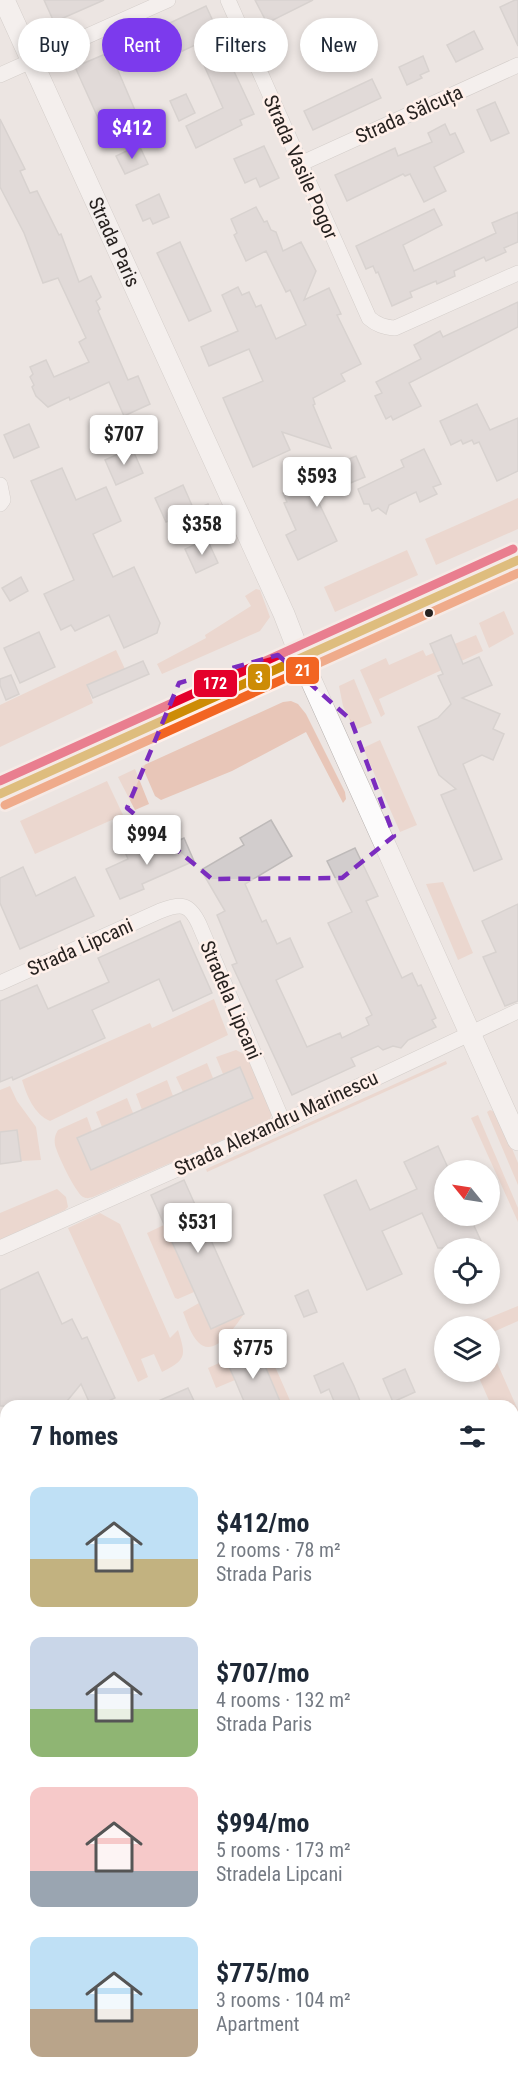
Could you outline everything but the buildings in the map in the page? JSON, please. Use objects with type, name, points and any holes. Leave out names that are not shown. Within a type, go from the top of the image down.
[{"type":"main road","points":[[0,794],[518,560]]},
{"type":"street","name":"Strada Paris","points":[[4,0],[18,30]]},
{"type":"street","points":[[90,35],[168,0]]},
{"type":"street","name":"Strada Vasile Pogor","points":[[228,0],[364,308],[375,323],[395,328],[518,273]]},
{"type":"street","name":"Strada Sălcuța","points":[[300,164],[518,65]]},
{"type":"street","points":[[0,75],[18,67]]},
{"type":"street","name":"Strada Paris","points":[[37,72],[276,596],[301,658],[518,1140]]},
{"type":"street","name":"Stradela Lipcani","points":[[160,911],[175,905],[183,906],[190,909],[195,916],[283,1122]]},
{"type":"street","name":"Strada Lipcani","points":[[0,983],[160,911]]},
{"type":"street","name":"Strada Alexandru Marinescu","points":[[0,1248],[283,1122],[518,1011]]},
{"type":"highlighted area","points":[[278,655],[351,720],[394,836],[342,878],[212,879],[127,808],[179,683]]},
{"type":"shaded area","points":[[518,498],[518,529],[436,565],[425,539]]},
{"type":"shaded area","points":[[407,550],[418,575],[335,612],[324,587]]},
{"type":"shaded area","points":[[256,589],[260,590],[270,617],[260,631],[162,674],[157,664],[206,638],[205,635],[251,606],[245,596]]},
{"type":"shaded area","points":[[504,611],[514,634],[489,648],[479,623]]},
{"type":"shaded area","points":[[476,635],[483,651],[379,699],[385,714],[381,717],[360,670],[386,658],[389,665],[423,650],[426,656]]},
{"type":"shaded area","points":[[116,650],[125,669],[87,685],[93,703],[0,747],[0,705]]},
{"type":"shaded area","points":[[354,679],[372,723],[355,730],[343,706],[339,686]]},
{"type":"shaded area","points":[[291,701],[298,704],[306,714],[345,792],[346,799],[343,803],[306,732],[232,771],[161,800],[155,796],[142,766],[283,702]]},
{"type":"shaded area","points":[[380,740],[417,825],[400,832],[363,748]]},
{"type":"shaded area","points":[[135,769],[149,804],[135,810],[118,777]]},
{"type":"shaded area","points":[[107,781],[123,815],[35,854],[20,821]]},
{"type":"shaded area","points":[[443,882],[473,953],[458,960],[426,884]]},
{"type":"shaded area","points":[[214,999],[228,1035],[50,1121],[44,1118],[32,1104],[22,1080],[150,1023],[152,1028]]},
{"type":"shaded area","points":[[236,1050],[248,1056],[272,1114],[270,1119],[93,1197],[86,1198],[80,1194],[56,1150],[55,1135],[58,1130],[87,1117],[92,1131],[77,1139],[91,1170],[253,1098],[240,1067],[223,1074],[216,1057]]},
{"type":"shaded area","points":[[446,1061],[447,1064],[207,1172],[206,1169]]},
{"type":"shaded area","points":[[207,1063],[213,1078],[183,1092],[176,1077]]},
{"type":"shaded area","points":[[167,1080],[173,1096],[142,1110],[136,1094]]},
{"type":"shaded area","points":[[10,1086],[17,1101],[36,1127],[41,1160],[21,1161],[17,1130],[0,1132],[0,1090]]},
{"type":"shaded area","points":[[127,1098],[133,1113],[102,1127],[96,1112]]},
{"type":"shaded area","points":[[490,1110],[499,1117],[518,1163],[518,1185],[487,1112]]},
{"type":"shaded area","points":[[478,1115],[497,1160],[490,1160],[471,1118]]},
{"type":"shaded area","points":[[500,1166],[518,1208],[518,1222],[500,1182]]},
{"type":"shaded area","points":[[57,1189],[66,1197],[68,1207],[65,1210],[0,1240],[0,1213]]},
{"type":"shaded area","points":[[100,1213],[120,1224],[170,1338],[178,1330],[182,1346],[180,1360],[162,1372],[154,1354],[141,1359],[148,1377],[138,1382],[68,1228]]},
{"type":"shaded area","points":[[164,1225],[194,1292],[178,1299],[175,1298],[147,1233]]},
{"type":"shaded area","points":[[199,1303],[211,1329],[244,1314],[224,1339],[211,1347],[204,1346],[193,1336],[183,1312]]},
{"type":"shaded area","points":[[518,1306],[518,1321],[500,1329],[500,1316],[494,1316]]},
{"type":"shaded area","points":[[265,1344],[290,1400],[280,1400],[257,1347]]},
{"type":"shaded area","points":[[226,1360],[235,1380],[216,1388],[208,1368]]},
{"type":"shaded area","points":[[500,1369],[514,1400],[489,1400],[481,1382],[500,1382]]},
{"type":"transit line","name":"172","points":[[0,781],[513,549]]},
{"type":"transit line","name":"3","points":[[0,794],[518,560]]},
{"type":"transit line","name":"21","points":[[5,805],[518,573]]}]
